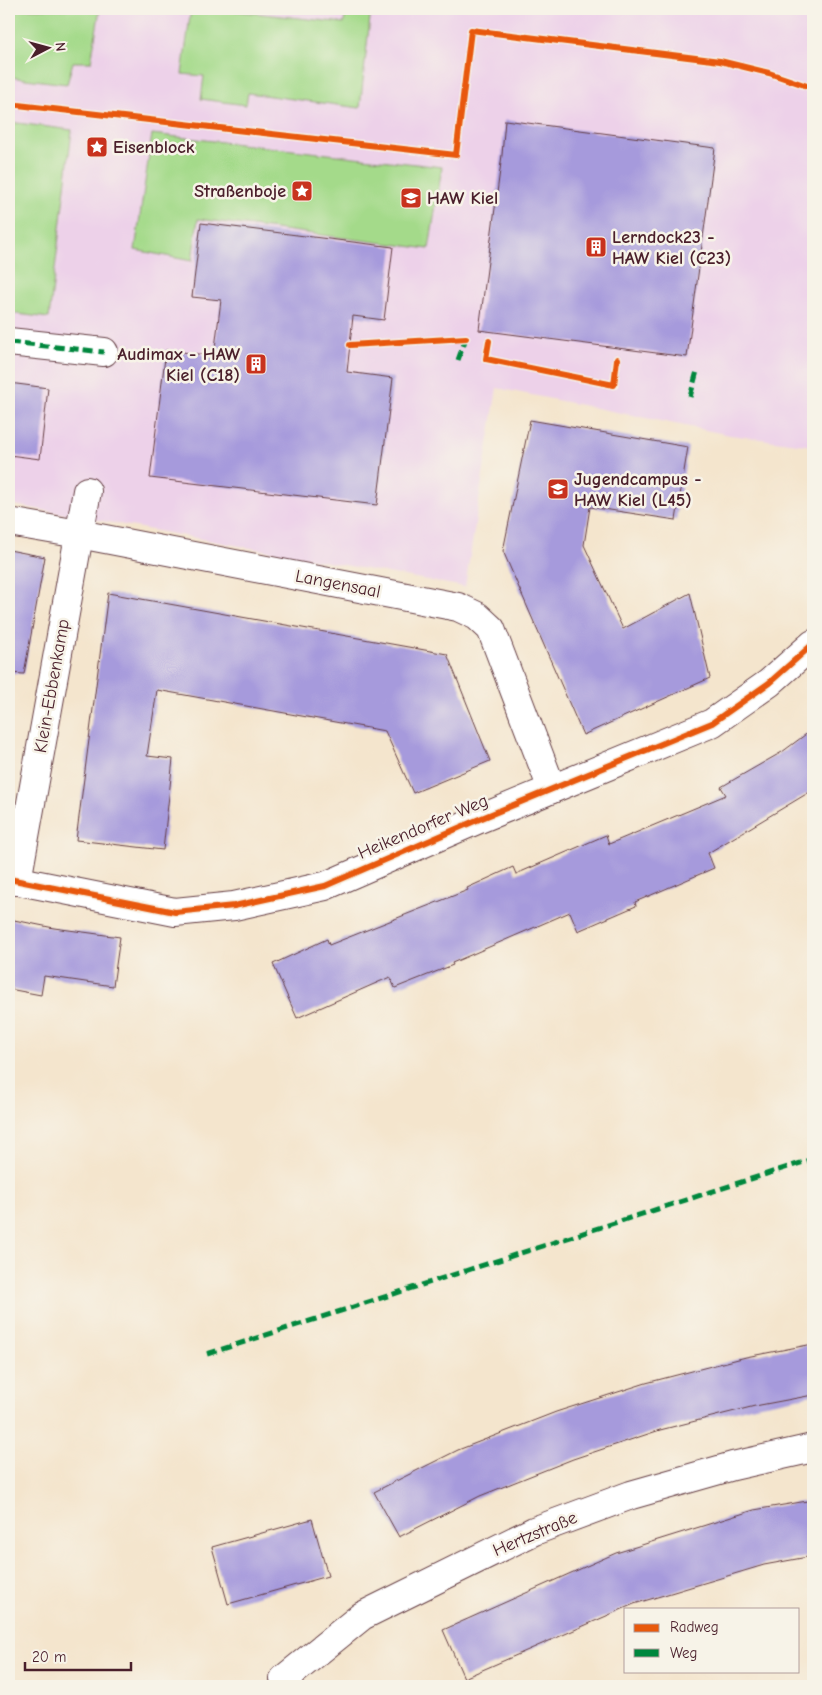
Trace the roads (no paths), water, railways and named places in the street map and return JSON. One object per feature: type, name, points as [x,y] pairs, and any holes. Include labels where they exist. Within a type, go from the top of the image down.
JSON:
[{"type":"street","points":[[9,342],[104,352]]},
{"type":"street","name":"Klein-Ebbenkamp","points":[[13,880],[87,491]]},
{"type":"street","name":"Langensaal","points":[[9,522],[458,607],[477,616],[491,629],[552,789]]},
{"type":"street","name":"Heikendorfer Weg","points":[[13,880],[175,912],[234,906],[325,886],[712,723],[769,683],[813,644]]},
{"type":"street","name":"Hertzstraße","points":[[284,1679],[362,1616],[534,1531],[631,1495],[733,1466],[813,1448]]},
{"type":"place","name":"Eisenblock","points":[[97,147]]},
{"type":"place","name":"Straßenboje","points":[[302,191]]},
{"type":"place","name":"HAW Kiel","points":[[411,198]]},
{"type":"place","name":"Lerndock23 - HAW Kiel (C23)","points":[[596,247]]},
{"type":"place","name":"Audimax - HAW Kiel (C18)","points":[[256,364]]},
{"type":"place","name":"Jugendcampus - HAW Kiel (L45)","points":[[558,489]]}]
